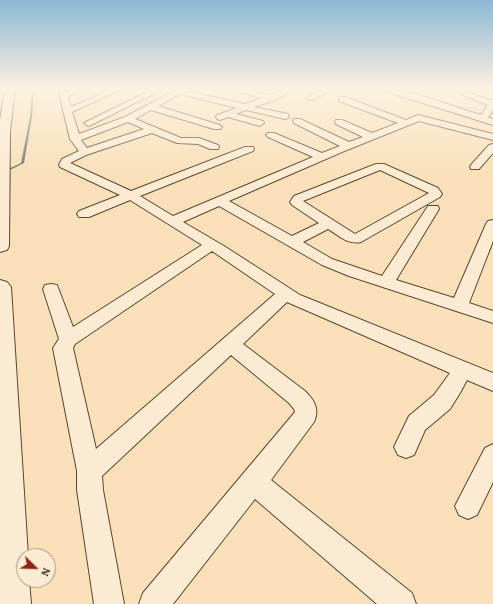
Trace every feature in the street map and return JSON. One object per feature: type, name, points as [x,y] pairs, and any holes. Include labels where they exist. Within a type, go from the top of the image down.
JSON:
[{"type":"street","points":[[0,246],[3,173],[2,148],[6,117]]},
{"type":"street","points":[[70,117],[74,135],[84,151],[83,153]]},
{"type":"street","points":[[74,135],[107,117]]},
{"type":"street","points":[[74,135],[131,117]]},
{"type":"street","points":[[185,117],[218,127]]},
{"type":"street","points":[[233,117],[260,124]]},
{"type":"street","points":[[393,117],[406,122]]},
{"type":"street","points":[[478,117],[493,122]]},
{"type":"street","points":[[173,221],[372,136],[418,118],[493,137]]},
{"type":"street","points":[[128,119],[180,142],[199,141],[214,147]]},
{"type":"street","points":[[297,121],[349,146]]},
{"type":"street","points":[[340,122],[372,136]]},
{"type":"street","points":[[151,130],[83,153],[66,161],[64,165],[131,196],[212,245],[294,299],[493,382]]},
{"type":"street","points":[[272,135],[323,157]]},
{"type":"street","points":[[475,167],[493,147]]},
{"type":"street","points":[[84,214],[249,149]]},
{"type":"street","points":[[379,166],[434,191],[436,194],[356,239],[350,237],[328,223],[296,202],[297,200],[379,166]]},
{"type":"street","points":[[220,201],[327,262],[355,273],[493,317]]},
{"type":"street","points":[[386,282],[433,209]]},
{"type":"street","points":[[292,242],[328,223]]},
{"type":"street","points":[[459,306],[493,224]]},
{"type":"street","points":[[109,604],[90,490],[89,471],[63,348],[68,340],[212,245]]},
{"type":"street","points":[[0,287],[3,435],[11,604]]},
{"type":"street","points":[[51,288],[68,340]]},
{"type":"street","points":[[89,471],[286,294]]},
{"type":"street","points":[[154,604],[306,415],[305,406],[297,397],[230,344]]},
{"type":"street","points":[[406,447],[417,423],[442,402],[453,387],[462,369]]},
{"type":"street","points":[[468,506],[493,456]]},
{"type":"street","points":[[259,474],[258,481],[262,489],[401,604]]},
{"type":"waterway","points":[[0,174],[22,163],[31,117]]}]
